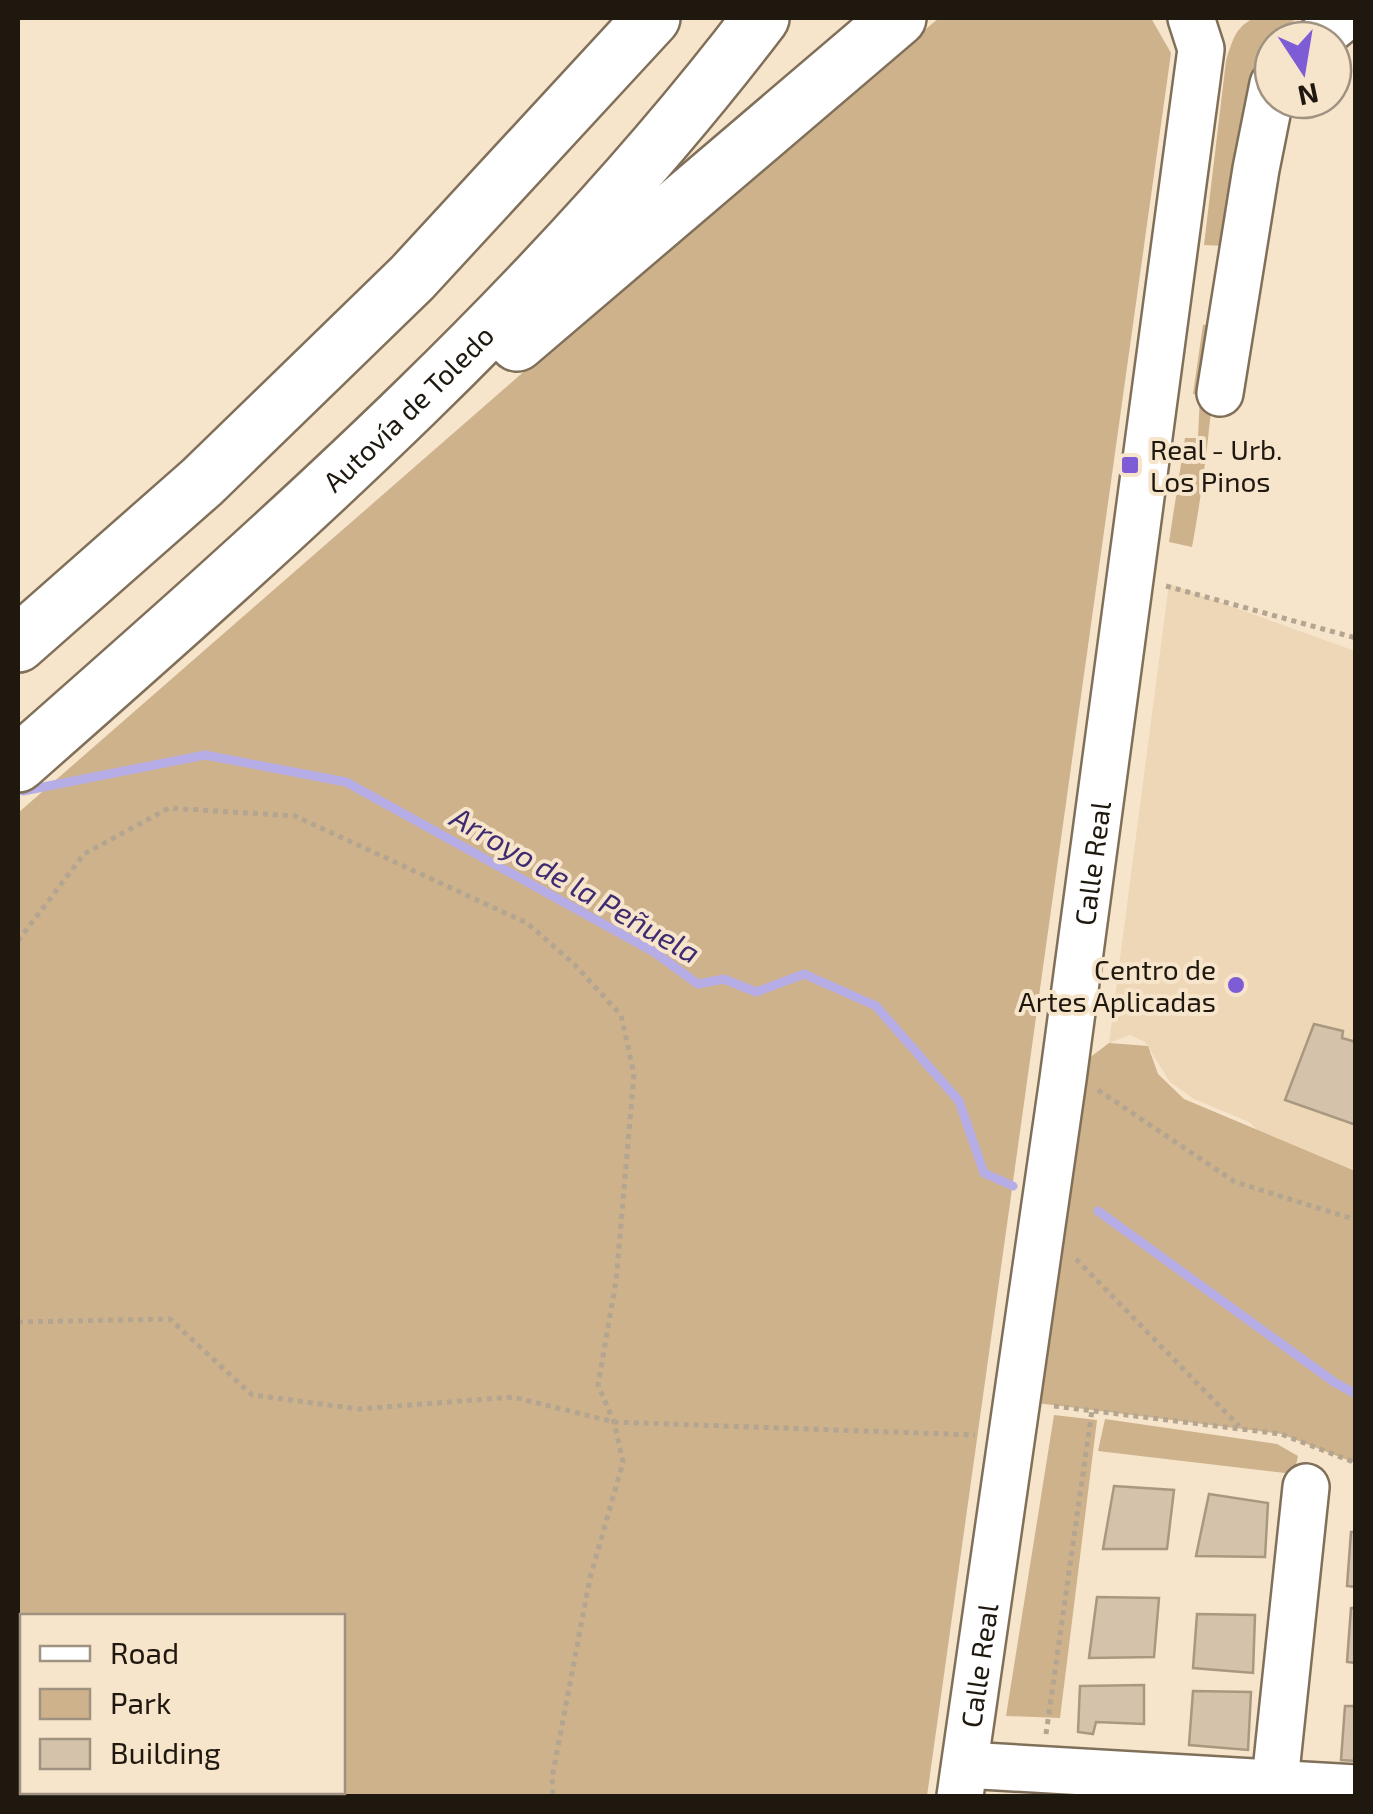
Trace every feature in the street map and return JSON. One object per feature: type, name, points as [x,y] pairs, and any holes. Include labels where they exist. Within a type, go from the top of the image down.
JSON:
[{"type":"highway","points":[[18,644],[202,482],[412,278],[652,18]]},
{"type":"highway","name":"Autovía de Toledo","points":[[18,764],[318,496],[451,368],[638,168],[761,18]]},
{"type":"highway","points":[[318,496],[363,476],[898,18]]},
{"type":"street","name":"Calle Real","points":[[962,1780],[1206,28]]},
{"type":"street","points":[[1220,393],[1266,120]]},
{"type":"street","points":[[1250,1785],[1306,1487]]},
{"type":"street","points":[[962,1780],[1042,1769],[1250,1785],[1356,1788]]},
{"type":"path","points":[[1130,576],[1356,638]]},
{"type":"path","points":[[18,941],[84,854],[169,808],[295,816],[527,923],[573,963],[621,1015],[634,1074],[616,1281],[598,1384],[614,1422],[622,1462],[590,1578],[552,1778],[553,1796]]},
{"type":"path","points":[[1062,1078],[1094,1088],[1235,1182],[1356,1220]]},
{"type":"path","points":[[1042,1224],[1241,1429]]},
{"type":"path","points":[[18,1322],[170,1320],[252,1396],[359,1409],[512,1397],[614,1422],[1014,1419],[1092,1410],[1282,1434],[1356,1463]]},
{"type":"path","points":[[1042,1769],[1092,1410]]},
{"type":"shaded area","points":[[1169,584],[1355,651],[1355,1176],[1272,1144],[1249,1122],[1194,1099],[1170,1082],[1145,1042],[1130,1035],[1109,1043]]},
{"type":"green space","points":[[939,18],[1151,18],[1171,53],[927,1796],[18,1796],[18,813],[700,218]]},
{"type":"green space","points":[[1254,18],[1297,18],[1253,20],[1253,74],[1226,246],[1204,245],[1226,61],[1232,41]]},
{"type":"green space","points":[[1218,323],[1192,547],[1169,542],[1185,438],[1198,438],[1200,395],[1193,394],[1203,325]]},
{"type":"green space","points":[[1109,1043],[1148,1046],[1158,1074],[1184,1099],[1355,1171],[1355,1463],[1281,1434],[1029,1402],[1084,1062]]},
{"type":"green space","points":[[1054,1415],[1097,1420],[1060,1718],[1006,1716]]},
{"type":"green space","points":[[1105,1419],[1277,1444],[1298,1456],[1294,1474],[1098,1451]]},
{"type":"building","points":[[1314,1024],[1343,1031],[1342,1038],[1356,1042],[1356,1125],[1285,1100]]},
{"type":"building","points":[[1114,1486],[1174,1490],[1167,1549],[1103,1549]]},
{"type":"building","points":[[1209,1494],[1268,1503],[1265,1557],[1196,1556]]},
{"type":"building","points":[[1351,1532],[1356,1532],[1356,1587],[1347,1586]]},
{"type":"building","points":[[1097,1597],[1159,1598],[1154,1657],[1089,1658]]},
{"type":"building","points":[[1351,1608],[1356,1608],[1356,1663],[1347,1662]]},
{"type":"building","points":[[1197,1614],[1255,1615],[1253,1673],[1193,1668]]},
{"type":"building","points":[[1144,1685],[1144,1724],[1096,1722],[1093,1734],[1078,1732],[1080,1686]]},
{"type":"building","points":[[1193,1691],[1251,1692],[1248,1750],[1189,1745]]},
{"type":"building","points":[[1345,1706],[1356,1706],[1356,1761],[1341,1760]]},
{"type":"waterway","name":"Arroyo de la Peñuela","points":[[23,791],[205,755],[346,782],[654,952],[698,984],[724,979],[756,992],[804,974],[876,1006],[959,1101],[984,1173],[1013,1186]]},
{"type":"waterway","name":"Arroyo de la Peñuela","points":[[1098,1211],[1356,1394]]},
{"type":"place","name":"Real - Urb. Los Pinos","points":[[1130,465]]},
{"type":"place","name":"Centro de Artes Aplicadas","points":[[1236,985]]}]
